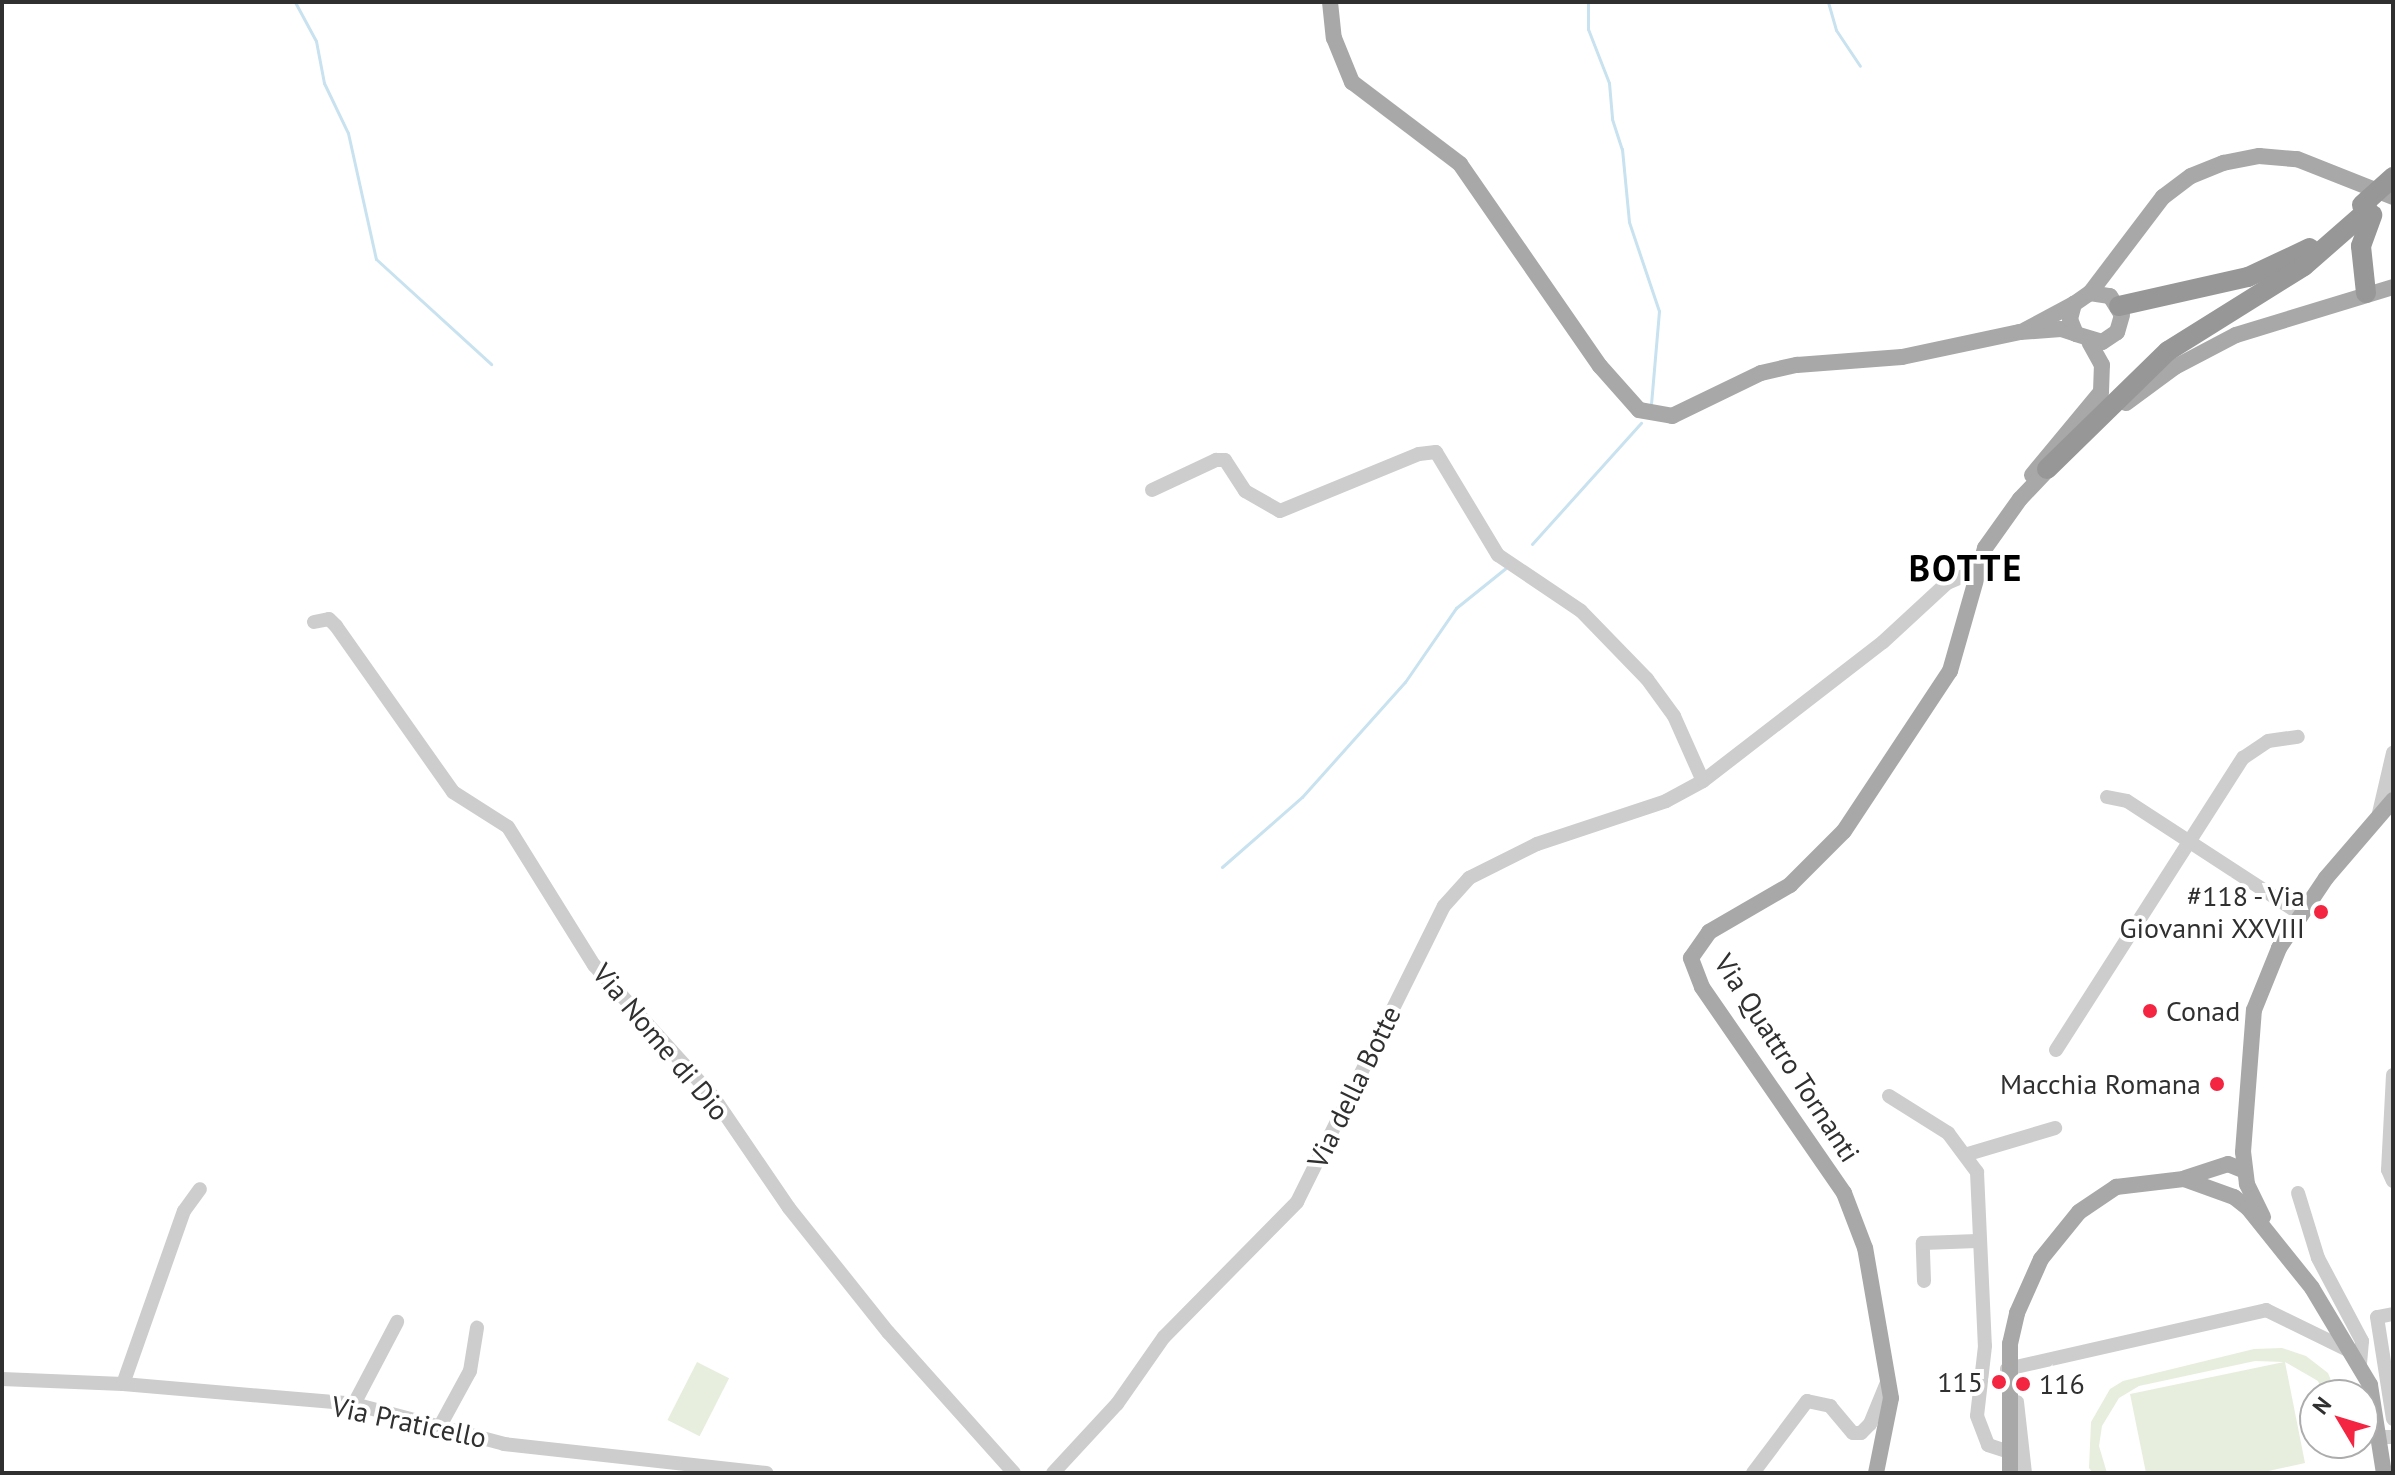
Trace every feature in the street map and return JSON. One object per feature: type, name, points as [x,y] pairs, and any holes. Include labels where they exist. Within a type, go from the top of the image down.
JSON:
[{"type":"highway","points":[[2047,469],[2168,351],[2304,266],[2368,210],[2393,179]]},
{"type":"highway","points":[[2366,293],[2361,246],[2368,210]]},
{"type":"highway","points":[[2115,301],[2150,303],[2263,272],[2308,249],[2368,210]]},
{"type":"main road","points":[[1330,2],[1334,38],[1352,82],[1460,164],[1600,366],[1639,410],[1672,416],[1761,373],[1902,357],[2020,332],[2061,329],[2102,342],[2117,332],[2114,262]]},
{"type":"main road","points":[[2020,332],[2090,293],[2163,197],[2198,172],[2231,160],[2297,159],[2393,197]]},
{"type":"main road","points":[[2020,499],[2047,469],[2143,390],[2199,353],[2236,335],[2393,287]]},
{"type":"main road","points":[[2090,293],[2115,301]]},
{"type":"main road","points":[[2020,499],[2044,456],[2101,392],[2102,365],[2070,319],[2074,304]]},
{"type":"main road","name":"Via Quattro Tornanti","points":[[1876,1473],[1891,1398],[1865,1248],[1844,1193],[1702,987],[1691,958],[1709,932],[1790,885],[1844,831],[1950,671],[1963,639],[1975,571],[2020,499]]},
{"type":"main road","points":[[2381,1470],[2386,1437],[2370,1385],[2267,1226],[2246,1178],[2243,1134],[2254,1010],[2279,948],[2379,813],[2393,800]]},
{"type":"main road","points":[[2217,1190],[2223,1167],[2243,1134]]},
{"type":"main road","points":[[2010,1473],[2011,1368],[2027,1286],[2056,1237],[2079,1212],[2130,1182],[2184,1179],[2223,1167],[2246,1178]]},
{"type":"main road","points":[[2234,1197],[2246,1178]]},
{"type":"main road","points":[[2184,1179],[2234,1197],[2267,1226]]},
{"type":"street","points":[[1152,490],[1216,460],[1225,460],[1245,491],[1280,511],[1419,454],[1436,452],[1498,555],[1581,611],[1647,679],[1674,716],[1703,781]]},
{"type":"street","name":"Via della Botte","points":[[1053,1473],[1117,1404],[1164,1337],[1297,1202],[1444,906],[1469,878],[1537,844],[1666,801],[1703,781],[1883,642],[1947,583],[1975,571]]},
{"type":"street","name":"Via Nome di Dio","points":[[314,622],[329,619],[336,626],[453,792],[508,827],[594,965],[714,1098],[803,1226],[888,1332],[1014,1473]]},
{"type":"street","points":[[2056,1050],[2187,839],[2243,758],[2268,741],[2298,737]]},
{"type":"street","points":[[2379,813],[2393,753]]},
{"type":"street","points":[[2107,797],[2127,801],[2302,915]]},
{"type":"street","points":[[2392,1180],[2393,1075]]},
{"type":"street","points":[[1889,1096],[1948,1133],[1968,1154],[1983,1204],[1977,1241],[1985,1346],[1977,1416],[1981,1437],[1988,1445],[2009,1452]]},
{"type":"street","points":[[1968,1154],[2055,1128]]},
{"type":"street","points":[[123,1384],[184,1211],[200,1189]]},
{"type":"street","points":[[2025,1473],[2011,1368],[2266,1310],[2356,1359],[2362,1341],[2318,1258],[2298,1193]]},
{"type":"street","points":[[1924,1281],[1923,1243],[1977,1241]]},
{"type":"street","points":[[2393,1314],[2377,1317],[2393,1419]]},
{"type":"street","points":[[354,1404],[397,1322]]},
{"type":"street","points":[[440,1426],[470,1371],[477,1328]]},
{"type":"street","name":"Via Praticello","points":[[2,1379],[123,1384],[354,1404],[504,1444],[766,1473]]},
{"type":"street","points":[[1753,1473],[1807,1401],[1830,1406],[1853,1433],[1861,1433],[1888,1380]]},
{"type":"green space","points":[[2282,1348],[2306,1356],[2328,1373],[2330,1379],[2315,1379],[2285,1362],[2299,1433],[2299,1459],[2304,1459],[2305,1463],[2259,1473],[2146,1473],[2130,1394],[2284,1362],[2255,1361],[2139,1386],[2119,1398],[2102,1426],[2099,1446],[2107,1473],[2093,1473],[2089,1468],[2091,1422],[2110,1389],[2123,1381],[2254,1349]]},
{"type":"green space","points":[[697,1362],[729,1378],[700,1436],[667,1420]]},
{"type":"waterway","points":[[295,2],[316,41],[324,83],[348,133],[376,259],[491,364]]},
{"type":"waterway","points":[[1588,2],[1588,29],[1609,83],[1612,119],[1622,149],[1629,222],[1659,311],[1651,404]]},
{"type":"waterway","points":[[1828,2],[1836,30],[1860,66]]},
{"type":"waterway","points":[[1532,544],[1641,423]]},
{"type":"waterway","points":[[1222,867],[1302,797],[1405,682],[1456,608],[1507,567]]},
{"type":"place","name":"#118 - Via Giovanni XXVIII","points":[[2321,912]]},
{"type":"place","name":"Conad","points":[[2150,1011]]},
{"type":"place","name":"Macchia Romana","points":[[2217,1084]]},
{"type":"place","name":"115","points":[[1999,1382]]},
{"type":"place","name":"116","points":[[2023,1384]]},
{"type":"district","name":"BOTTE","points":[[1966,568]]}]
